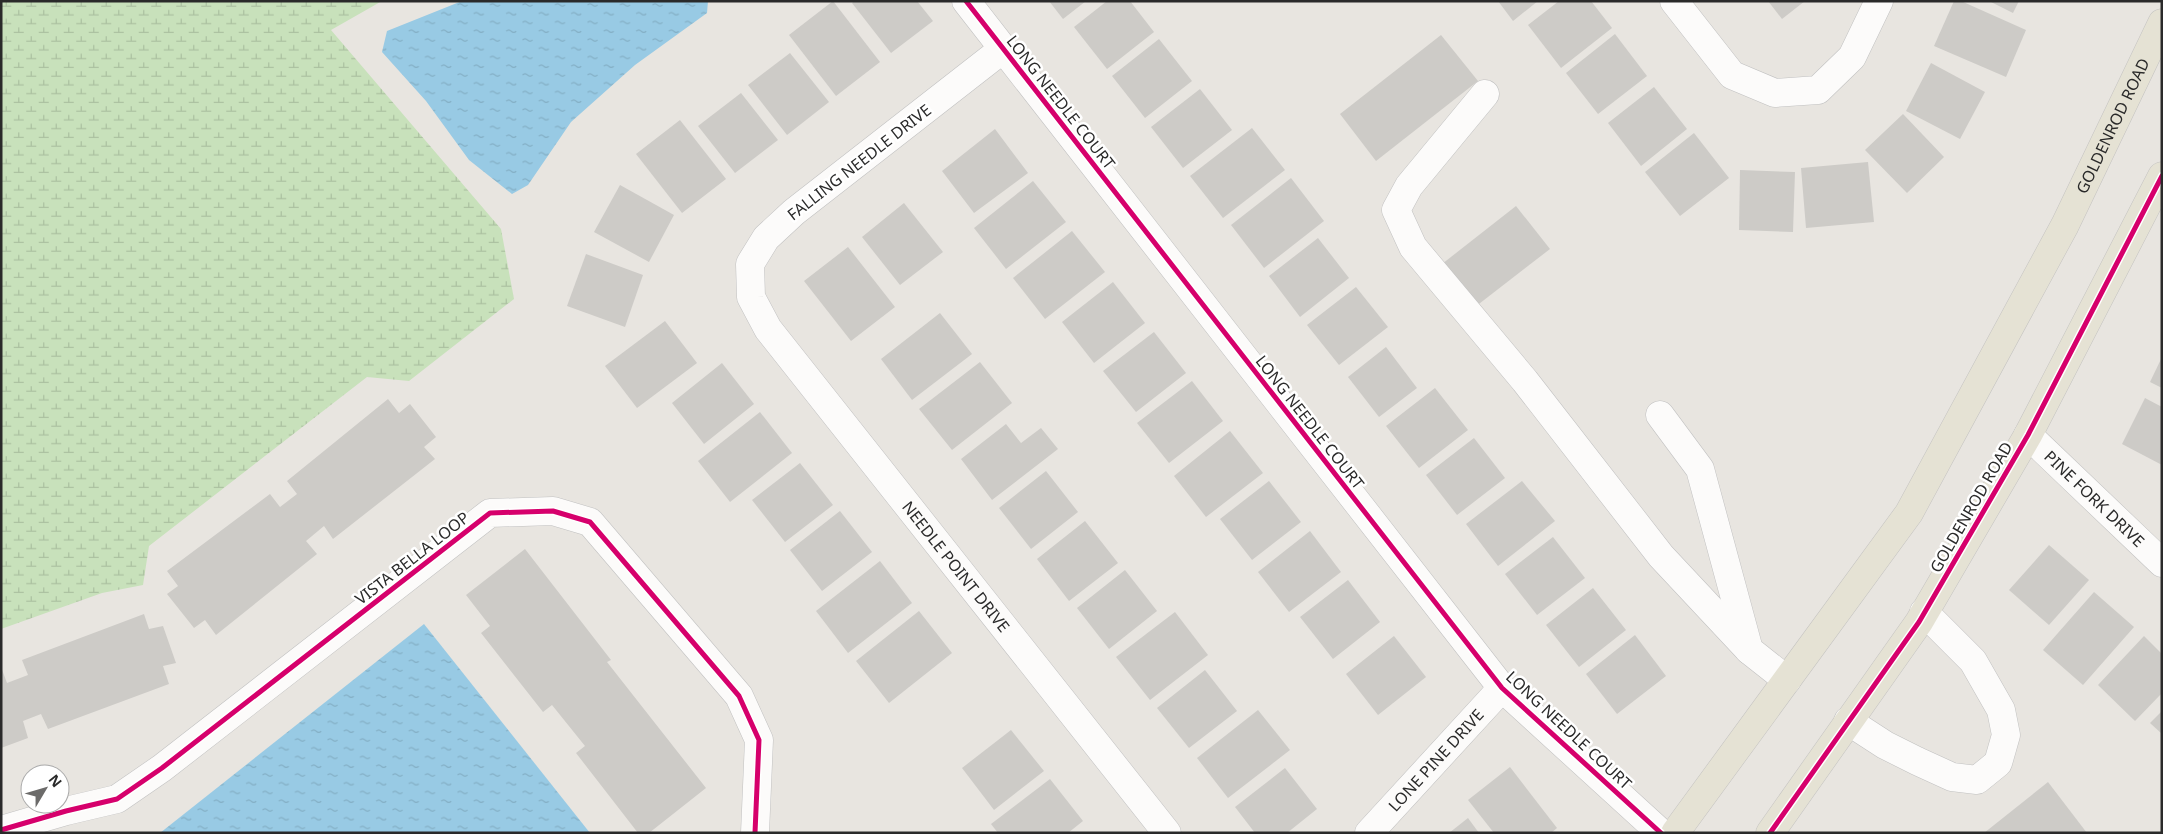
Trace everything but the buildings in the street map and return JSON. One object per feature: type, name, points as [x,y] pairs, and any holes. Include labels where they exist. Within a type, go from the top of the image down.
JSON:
[{"type":"main road","name":"GOLDENROD ROAD","points":[[1675,833],[1909,513],[2065,225],[2162,23]]},
{"type":"main road","name":"GOLDENROD ROAD","points":[[1770,833],[1924,612],[2028,435],[2162,176]]},
{"type":"street","name":"LONG NEEDLE COURT","points":[[966,1],[1502,688],[1661,833]]},
{"type":"street","points":[[1674,1],[1732,75],[1775,93],[1818,90],[1852,58],[1879,1]]},
{"type":"street","name":"FALLING NEEDLE DRIVE","points":[[751,297],[750,264],[766,238],[794,212],[1003,49]]},
{"type":"street","points":[[1485,94],[1408,186],[1396,210],[1414,247],[1525,381],[1661,556],[1749,650],[1786,680]]},
{"type":"street","name":"NEEDLE POINT DRIVE","points":[[751,297],[774,337],[1167,833]]},
{"type":"street","points":[[1660,415],[1700,469],[1749,650]]},
{"type":"street","name":"PINE FORK DRIVE","points":[[2028,435],[2162,563]]},
{"type":"street","name":"VISTA BELLA LOOP","points":[[1,830],[66,811],[117,799],[170,762],[490,512],[553,511],[590,522],[739,696],[759,740],[755,833]]},
{"type":"street","points":[[1848,721],[1885,745],[1952,777],[1977,780],[1998,763],[2006,735],[2001,710],[1973,661],[1924,612]]},
{"type":"street","name":"LONE PINE DRIVE","points":[[1370,833],[1502,688]]},
{"type":"green space","points":[[1,1],[382,1],[331,30],[501,229],[514,299],[409,381],[367,377],[149,546],[143,585],[102,593],[1,629]]},
{"type":"water","points":[[462,1],[708,1],[707,13],[635,65],[571,122],[528,185],[512,194],[469,160],[426,101],[382,52],[387,31]]},
{"type":"water","points":[[424,624],[590,833],[160,833]]},
{"type":"cycle path","points":[[966,1],[1502,688],[1661,833]]},
{"type":"cycle path","points":[[1770,833],[1919,622],[2028,435],[2162,176]]},
{"type":"cycle path","points":[[1,830],[66,811],[117,799],[162,768],[490,513],[553,511],[590,522],[739,696],[759,740],[755,833]]}]
